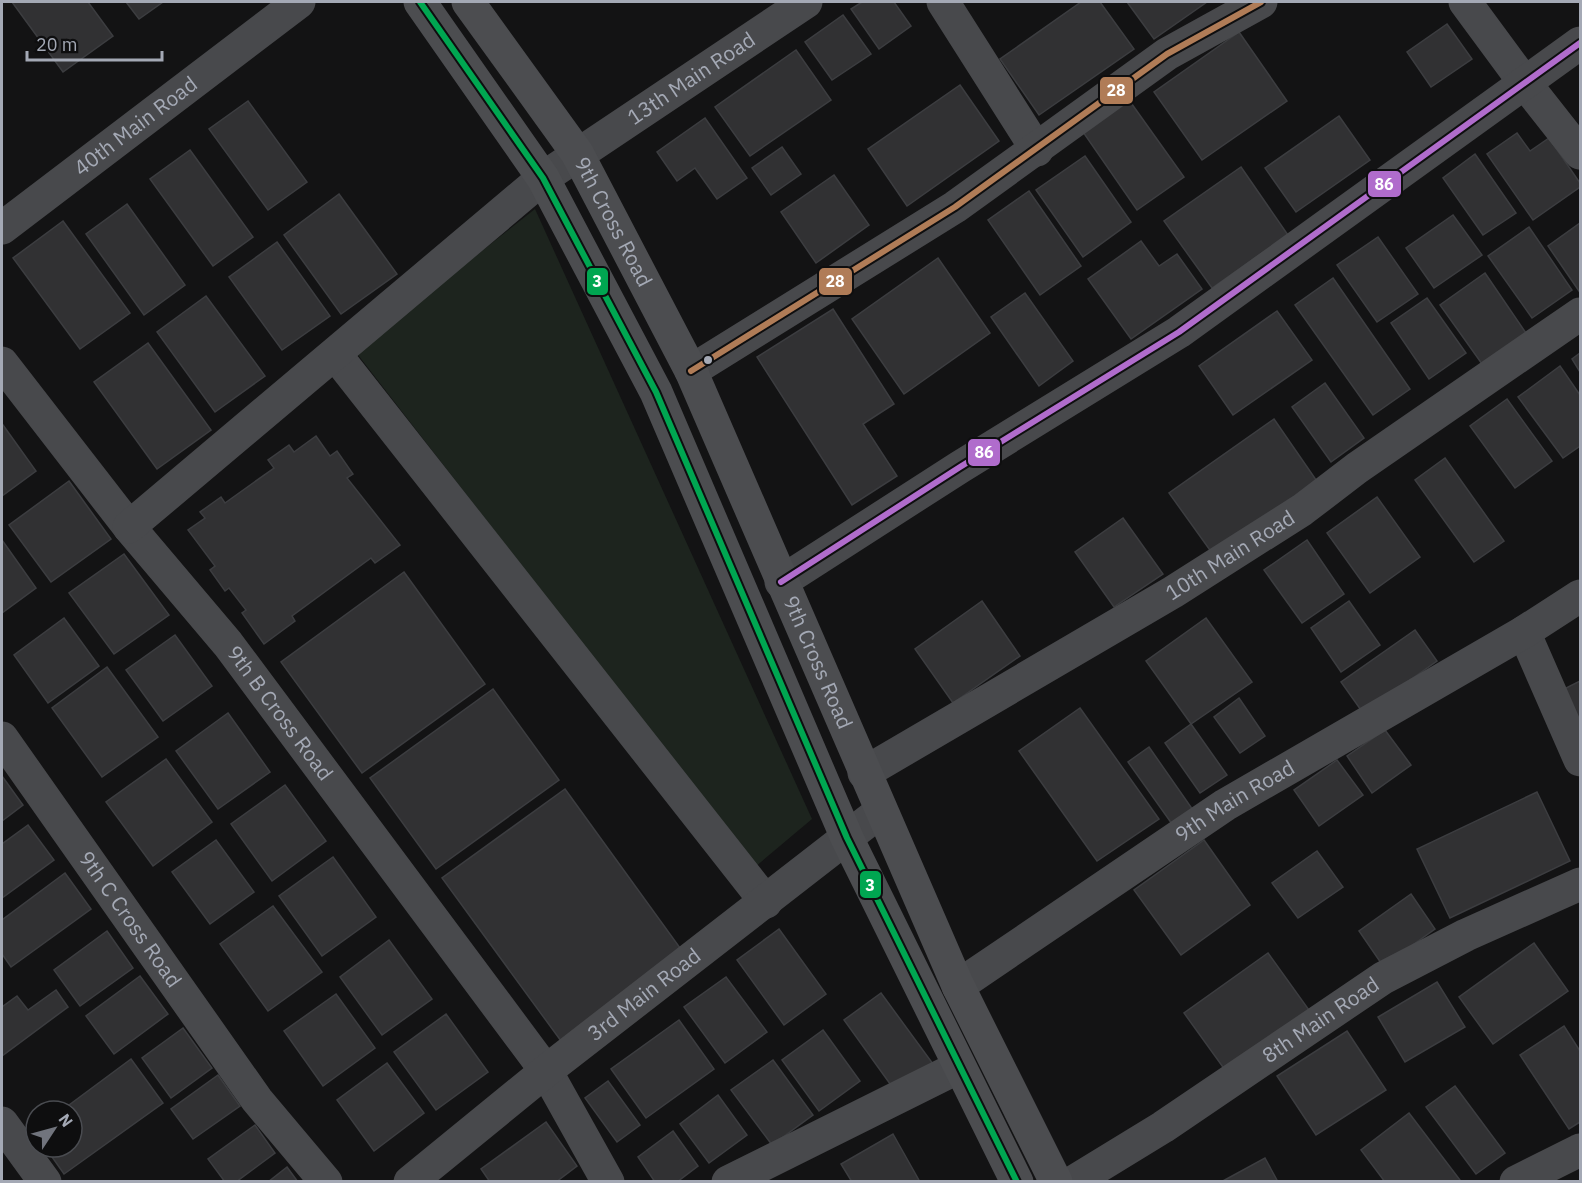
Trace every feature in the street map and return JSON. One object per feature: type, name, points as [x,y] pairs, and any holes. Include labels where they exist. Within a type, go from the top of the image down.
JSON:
[{"type":"main road","name":"9th Cross Road","points":[[420,2],[543,178],[656,392],[847,838],[1017,1181]]},
{"type":"main road","name":"9th Cross Road","points":[[468,2],[577,153],[691,371],[958,986],[1056,1182]]},
{"type":"street","name":"40th Main Road","points":[[2,228],[299,2]]},
{"type":"street","name":"13th Main Road","points":[[129,527],[543,178],[577,153],[806,2]]},
{"type":"street","points":[[943,2],[1037,150]]},
{"type":"street","points":[[691,371],[916,232],[1037,150],[1167,54],[1261,2]]},
{"type":"street","points":[[1465,2],[1524,82],[1581,153]]},
{"type":"street","points":[[781,582],[960,466],[1179,332],[1581,43]]},
{"type":"street","name":"10th Main Road","points":[[864,773],[1173,592],[1292,516],[1357,468],[1581,314]]},
{"type":"street","points":[[335,354],[766,902]]},
{"type":"street","name":"9th B Cross Road","points":[[2,363],[129,527],[228,644],[546,1071],[608,1182]]},
{"type":"street","name":"9th Main Road","points":[[958,986],[1225,805],[1524,633],[1581,596]]},
{"type":"street","points":[[1524,633],[1581,760]]},
{"type":"street","name":"9th C Cross Road","points":[[2,738],[257,1100],[326,1182]]},
{"type":"street","name":"3rd Main Road","points":[[410,1182],[546,1071],[881,811]]},
{"type":"street","name":"8th Main Road","points":[[1073,1182],[1163,1127],[1383,978],[1466,935],[1581,884]]},
{"type":"street","points":[[728,1182],[959,1067]]},
{"type":"street","points":[[2,1123],[45,1182]]},
{"type":"street","points":[[1516,1182],[1581,1150]]},
{"type":"shaded area","points":[[535,209],[812,819],[755,867],[355,351]]},
{"type":"building","points":[[12,2],[88,2],[113,36],[63,72]]},
{"type":"building","points":[[126,2],[163,2],[139,19]]},
{"type":"building","points":[[862,2],[894,2],[911,26],[879,49],[851,9]]},
{"type":"building","points":[[1081,2],[1100,2],[1134,49],[1039,115],[1000,59]]},
{"type":"building","points":[[1127,2],[1207,2],[1154,39]]},
{"type":"building","points":[[843,15],[871,54],[832,80],[805,42]]},
{"type":"building","points":[[1447,24],[1472,59],[1431,87],[1407,52]]},
{"type":"building","points":[[1239,32],[1287,101],[1202,160],[1154,92]]},
{"type":"building","points":[[796,50],[831,100],[750,156],[715,107]]},
{"type":"building","points":[[960,85],[999,141],[907,206],[868,149]]},
{"type":"building","points":[[1129,100],[1184,177],[1137,210],[1083,132]]},
{"type":"building","points":[[248,101],[307,182],[268,210],[209,129]]},
{"type":"building","points":[[1339,116],[1370,160],[1296,212],[1265,168]]},
{"type":"building","points":[[705,118],[747,178],[717,199],[695,168],[677,181],[657,152]]},
{"type":"building","points":[[1517,133],[1530,151],[1549,138],[1580,183],[1580,187],[1533,220],[1487,154]]},
{"type":"building","points":[[782,147],[801,174],[771,195],[752,168]]},
{"type":"building","points":[[190,150],[253,237],[213,266],[150,179]]},
{"type":"building","points":[[1475,154],[1516,213],[1483,235],[1443,178]]},
{"type":"building","points":[[1085,156],[1131,222],[1083,257],[1036,190]]},
{"type":"building","points":[[1241,167],[1288,235],[1212,288],[1164,221]]},
{"type":"building","points":[[834,175],[869,225],[816,263],[781,212]]},
{"type":"building","points":[[1029,191],[1081,266],[1040,295],[988,220]]},
{"type":"building","points":[[339,194],[397,274],[341,314],[284,235]]},
{"type":"building","points":[[127,204],[185,285],[144,315],[86,234]]},
{"type":"building","points":[[1453,215],[1482,255],[1434,288],[1406,248]]},
{"type":"building","points":[[63,221],[130,313],[80,349],[13,258]]},
{"type":"building","points":[[1580,223],[1580,290],[1579,291],[1548,246]]},
{"type":"building","points":[[1529,227],[1572,290],[1532,318],[1488,256]]},
{"type":"building","points":[[1378,237],[1418,294],[1377,322],[1337,265]]},
{"type":"building","points":[[1141,241],[1159,266],[1177,254],[1202,289],[1131,339],[1088,279]]},
{"type":"building","points":[[277,242],[330,316],[282,350],[229,277]]},
{"type":"building","points":[[938,258],[990,333],[904,394],[852,319]]},
{"type":"building","points":[[1485,273],[1526,333],[1482,364],[1440,305]]},
{"type":"building","points":[[1333,278],[1410,389],[1373,415],[1295,305]]},
{"type":"building","points":[[1025,293],[1073,361],[1039,386],[991,317]]},
{"type":"building","points":[[206,296],[265,376],[215,412],[157,332]]},
{"type":"building","points":[[1427,298],[1466,353],[1429,379],[1391,323]]},
{"type":"building","points":[[833,309],[894,404],[863,424],[897,476],[852,505],[757,357]]},
{"type":"building","points":[[1277,311],[1312,360],[1233,415],[1199,366]]},
{"type":"building","points":[[148,343],[211,430],[157,469],[94,382]]},
{"type":"building","points":[[1580,353],[1580,372],[1572,359]]},
{"type":"building","points":[[1560,366],[1580,395],[1580,446],[1563,458],[1518,397]]},
{"type":"building","points":[[1325,383],[1364,438],[1331,462],[1292,407]]},
{"type":"building","points":[[1507,399],[1552,461],[1515,488],[1470,426]]},
{"type":"building","points":[[1274,419],[1321,487],[1217,560],[1169,493]]},
{"type":"building","points":[[2,426],[36,471],[2,496]]},
{"type":"building","points":[[316,436],[330,456],[337,451],[353,474],[347,478],[400,545],[375,563],[371,558],[292,616],[295,621],[264,644],[242,613],[246,610],[229,588],[225,591],[210,570],[215,566],[188,530],[205,518],[200,512],[221,497],[225,503],[274,468],[268,460],[289,445],[294,452]]},
{"type":"building","points":[[1445,458],[1504,541],[1474,562],[1415,480]]},
{"type":"building","points":[[69,481],[111,539],[51,582],[9,525]]},
{"type":"building","points":[[1377,497],[1420,557],[1370,593],[1327,533]]},
{"type":"building","points":[[1123,518],[1163,574],[1114,607],[1075,552]]},
{"type":"building","points":[[2,540],[36,588],[2,613]]},
{"type":"building","points":[[1307,540],[1344,594],[1302,623],[1264,570]]},
{"type":"building","points":[[124,554],[169,615],[114,654],[69,593]]},
{"type":"building","points":[[404,572],[485,684],[362,773],[281,662]]},
{"type":"building","points":[[982,601],[1020,656],[953,703],[915,649]]},
{"type":"building","points":[[1349,601],[1380,645],[1341,672],[1311,628]]},
{"type":"building","points":[[64,618],[99,666],[48,703],[14,655]]},
{"type":"building","points":[[1206,618],[1252,682],[1191,724],[1146,661]]},
{"type":"building","points":[[1415,630],[1437,661],[1363,713],[1341,682]]},
{"type":"building","points":[[175,635],[212,686],[163,721],[126,670]]},
{"type":"building","points":[[107,667],[158,737],[102,777],[52,708]]},
{"type":"building","points":[[1580,681],[1580,740],[1558,692]]},
{"type":"building","points":[[493,689],[559,780],[436,869],[370,778]]},
{"type":"building","points":[[1239,698],[1265,736],[1240,753],[1214,717]]},
{"type":"building","points":[[1080,708],[1159,819],[1097,861],[1019,751]]},
{"type":"building","points":[[228,713],[270,772],[218,809],[176,751]]},
{"type":"building","points":[[1191,724],[1227,775],[1200,793],[1165,743]]},
{"type":"building","points":[[1385,730],[1411,765],[1372,793],[1347,756]]},
{"type":"building","points":[[1149,747],[1193,810],[1172,824],[1128,762]]},
{"type":"building","points":[[166,759],[212,822],[153,866],[106,802]]},
{"type":"building","points":[[1337,760],[1363,795],[1319,826],[1294,790]]},
{"type":"building","points":[[2,776],[23,805],[2,821]]},
{"type":"building","points":[[285,785],[326,841],[272,881],[231,824]]},
{"type":"building","points":[[565,789],[683,952],[561,1041],[442,878]]},
{"type":"building","points":[[1537,792],[1570,861],[1450,918],[1417,849]]},
{"type":"building","points":[[28,825],[54,860],[2,898],[2,844]]},
{"type":"building","points":[[216,840],[254,892],[210,924],[172,872]]},
{"type":"building","points":[[1204,840],[1250,905],[1181,955],[1134,890]]},
{"type":"building","points":[[1317,851],[1343,887],[1298,918],[1272,883]]},
{"type":"building","points":[[333,857],[376,917],[322,956],[279,896]]},
{"type":"building","points":[[65,873],[91,909],[11,967],[2,954],[2,920]]},
{"type":"building","points":[[1411,894],[1435,929],[1383,966],[1359,931]]},
{"type":"building","points":[[273,906],[322,972],[268,1011],[220,944]]},
{"type":"building","points":[[779,929],[826,994],[784,1025],[737,960]]},
{"type":"building","points":[[107,931],[133,968],[80,1006],[54,970]]},
{"type":"building","points":[[389,940],[432,999],[382,1035],[340,977]]},
{"type":"building","points":[[1534,943],[1568,991],[1493,1044],[1459,997]]},
{"type":"building","points":[[1268,953],[1309,1010],[1225,1070],[1184,1013]]},
{"type":"building","points":[[140,976],[168,1014],[114,1054],[86,1016]]},
{"type":"building","points":[[726,977],[767,1032],[725,1063],[684,1007]]},
{"type":"building","points":[[1437,982],[1465,1027],[1405,1062],[1378,1017]]},
{"type":"building","points":[[56,990],[68,1007],[2,1056],[2,1007],[17,996],[28,1010]]},
{"type":"building","points":[[881,993],[936,1068],[898,1095],[844,1020]]},
{"type":"building","points":[[336,994],[375,1048],[323,1086],[284,1031]]},
{"type":"building","points":[[446,1014],[488,1072],[436,1110],[394,1052]]},
{"type":"building","points":[[679,1020],[714,1069],[646,1118],[611,1069]]},
{"type":"building","points":[[1564,1026],[1580,1051],[1580,1122],[1569,1129],[1520,1055]]},
{"type":"building","points":[[183,1028],[212,1068],[171,1098],[142,1058]]},
{"type":"building","points":[[823,1030],[860,1081],[819,1111],[782,1060]]},
{"type":"building","points":[[1347,1031],[1386,1090],[1316,1135],[1277,1076]]},
{"type":"building","points":[[131,1059],[163,1103],[64,1174],[53,1159],[84,1159],[84,1099],[77,1099]]},
{"type":"building","points":[[773,1060],[813,1115],[772,1145],[731,1090]]},
{"type":"building","points":[[387,1063],[424,1113],[374,1151],[337,1100]]},
{"type":"building","points":[[218,1075],[240,1106],[193,1139],[171,1109]]},
{"type":"building","points":[[608,1081],[640,1125],[617,1142],[585,1098]]},
{"type":"building","points":[[1455,1086],[1505,1153],[1476,1174],[1426,1107]]},
{"type":"building","points":[[718,1095],[747,1135],[709,1163],[680,1124]]},
{"type":"building","points":[[1409,1113],[1460,1180],[1457,1182],[1385,1182],[1361,1150]]},
{"type":"building","points":[[546,1122],[577,1166],[556,1182],[490,1182],[481,1169]]},
{"type":"building","points":[[255,1125],[275,1153],[236,1182],[225,1182],[208,1159]]},
{"type":"building","points":[[673,1131],[698,1166],[677,1182],[655,1182],[638,1157]]},
{"type":"building","points":[[893,1134],[920,1182],[852,1182],[841,1164]]},
{"type":"building","points":[[1265,1158],[1278,1182],[1221,1182]]},
{"type":"building","points":[[287,1167],[298,1182],[268,1182]]},
{"type":"transit line","name":"3","points":[[420,2],[543,178],[656,392],[847,838],[1017,1182]]},
{"type":"transit line","name":"28","points":[[691,371],[955,207],[1167,54],[1261,2]]},
{"type":"transit line","name":"86","points":[[781,582],[960,467],[1179,332],[1580,43]]}]
